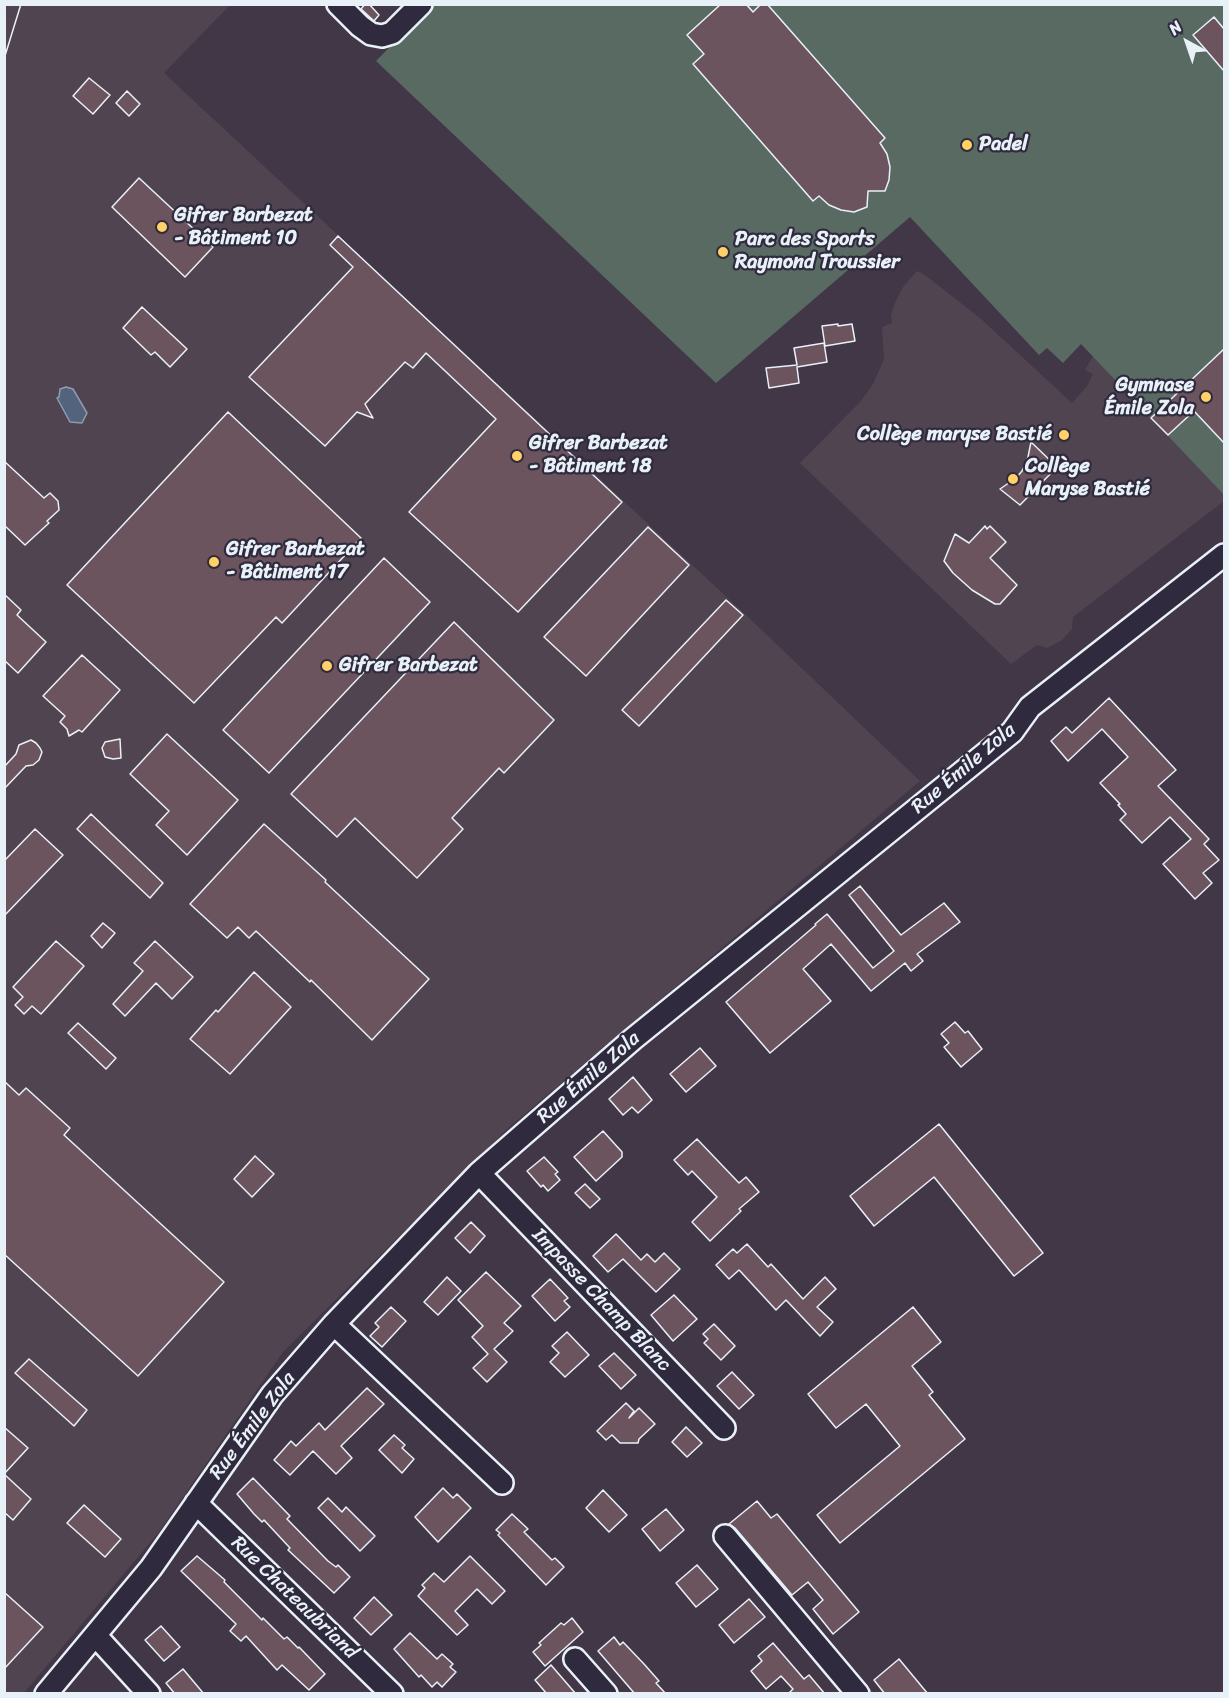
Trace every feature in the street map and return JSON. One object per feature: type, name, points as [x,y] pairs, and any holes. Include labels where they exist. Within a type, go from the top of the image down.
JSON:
[{"type":"street","points":[[338,4],[360,26],[371,34],[382,36],[393,33],[421,4]]},
{"type":"street","name":"Rue Émile Zola","points":[[46,1694],[151,1569],[272,1395],[334,1324],[479,1173],[633,1039],[1012,732],[1030,707],[1224,555]]},
{"type":"street","name":"Impasse Champ Blanc","points":[[479,1173],[724,1428]]},
{"type":"street","points":[[334,1324],[501,1484]]},
{"type":"street","name":"Rue Chateaubriand","points":[[196,1503],[392,1694]]},
{"type":"street","points":[[725,1536],[858,1694]]},
{"type":"street","points":[[96,1636],[149,1694]]},
{"type":"street","points":[[575,1659],[606,1694]]},
{"type":"shaded area","points":[[7,4],[230,5],[164,73],[747,616],[920,781],[507,1129],[283,1352],[159,1532],[24,1693],[5,1694],[5,13]]},
{"type":"shaded area","name":"Collège Maryse Bastié","points":[[917,271],[980,318],[1072,403],[1087,386],[1093,374],[1085,370],[1093,356],[1224,495],[1224,501],[1073,617],[1072,629],[1062,640],[1047,648],[1037,645],[1011,664],[800,463],[861,401],[873,384],[884,359],[882,327],[892,323],[891,315],[895,303],[903,287]]},
{"type":"green space","name":"Parc des Sports Raymond Troussier","points":[[431,5],[1224,5],[1224,495],[1081,344],[1063,363],[1047,348],[1039,355],[910,217],[716,383],[376,61]]},
{"type":"water","points":[[66,387],[73,389],[87,413],[82,423],[70,422],[57,398],[60,389]]},
{"type":"building","points":[[365,4],[369,4],[379,15],[374,21],[361,9]]},
{"type":"building","points":[[721,4],[746,4],[753,12],[761,4],[767,4],[885,138],[880,143],[887,154],[890,167],[889,180],[885,191],[868,191],[867,207],[854,212],[829,205],[819,196],[813,201],[693,64],[704,54],[687,35]]},
{"type":"building","points":[[1214,17],[1224,29],[1224,71],[1193,35]]},
{"type":"building","points":[[89,78],[110,95],[93,114],[73,96]]},
{"type":"building","points":[[127,91],[140,104],[129,116],[116,103]]},
{"type":"building","name":"Gifrer Barbezat - Bâtiment 10","points":[[139,178],[213,247],[185,277],[112,207]]},
{"type":"building","name":"Gifrer Barbezat - Bâtiment 18","points":[[338,236],[622,502],[518,612],[409,512],[496,419],[426,353],[413,368],[405,362],[365,404],[373,418],[357,412],[325,446],[249,377],[353,267],[330,245]]},
{"type":"building","points":[[142,307],[187,349],[170,367],[155,352],[151,355],[123,328]]},
{"type":"building","points":[[838,324],[838,326],[852,324],[855,341],[825,346],[822,326]]},
{"type":"building","points":[[824,343],[827,362],[797,367],[799,383],[769,388],[766,368],[797,365],[794,348]]},
{"type":"building","name":"Gymnase Émile Zola","points":[[1224,349],[1224,443],[1194,411],[1168,435],[1151,418]]},
{"type":"building","name":"Gifrer Barbezat - Bâtiment 17","points":[[228,412],[361,538],[282,623],[276,617],[194,703],[67,585]]},
{"type":"building","points":[[1031,442],[1057,467],[1020,505],[1000,489],[1022,471]]},
{"type":"building","points":[[4,461],[44,498],[50,493],[58,501],[59,510],[47,521],[49,523],[25,545],[4,525]]},
{"type":"building","points":[[985,526],[987,529],[990,526],[1006,542],[990,558],[1017,585],[1000,604],[995,604],[972,590],[953,573],[944,561],[955,534],[969,543]]},
{"type":"building","points":[[648,527],[689,565],[586,676],[544,637]]},
{"type":"building","name":"Gifrer Barbezat","points":[[384,558],[430,602],[269,773],[223,730]]},
{"type":"building","points":[[4,594],[21,610],[17,615],[46,642],[18,673],[4,660]]},
{"type":"building","points":[[726,600],[743,615],[639,726],[622,710]]},
{"type":"building","points":[[454,622],[554,720],[504,773],[499,768],[452,818],[463,829],[417,878],[355,818],[337,837],[291,794]]},
{"type":"building","points":[[82,655],[120,690],[82,732],[79,730],[69,736],[67,729],[60,722],[65,716],[43,696]]},
{"type":"building","points":[[1109,698],[1176,770],[1158,786],[1209,839],[1204,844],[1219,860],[1203,873],[1212,883],[1195,899],[1163,864],[1191,839],[1170,817],[1142,843],[1120,820],[1126,814],[1118,805],[1120,804],[1100,783],[1128,757],[1102,729],[1068,761],[1051,741],[1066,727],[1072,733]]},
{"type":"building","points":[[167,734],[238,800],[187,855],[156,825],[169,811],[130,774]]},
{"type":"building","points":[[120,739],[121,758],[105,757],[102,748],[105,742]]},
{"type":"building","points":[[31,740],[42,752],[39,760],[33,765],[26,766],[4,789],[4,767],[16,754],[19,745]]},
{"type":"building","points":[[91,814],[163,883],[150,898],[77,829]]},
{"type":"building","points":[[264,824],[429,979],[372,1040],[311,980],[310,982],[256,931],[249,938],[238,927],[227,938],[190,904]]},
{"type":"building","points":[[35,829],[63,855],[4,916],[4,861]]},
{"type":"building","points":[[860,886],[901,935],[944,903],[960,922],[917,954],[923,961],[911,971],[905,963],[871,991],[831,944],[803,969],[831,1001],[770,1053],[726,1002],[827,914],[873,968],[894,951],[849,895]]},
{"type":"building","points":[[103,923],[115,933],[102,948],[91,936]]},
{"type":"building","points":[[56,941],[84,966],[41,1014],[32,1006],[24,1014],[15,1005],[23,997],[13,987]]},
{"type":"building","points":[[155,941],[193,977],[172,999],[156,983],[125,1016],[113,1004],[143,971],[134,963]]},
{"type":"building","points":[[254,972],[291,1007],[230,1074],[190,1039]]},
{"type":"building","points":[[955,1022],[965,1033],[968,1031],[982,1049],[961,1067],[944,1047],[949,1043],[941,1034]]},
{"type":"building","points":[[78,1023],[116,1058],[106,1069],[68,1033]]},
{"type":"building","points":[[700,1048],[716,1066],[686,1092],[670,1074]]},
{"type":"building","points":[[633,1077],[652,1100],[638,1113],[632,1107],[623,1115],[609,1099]]},
{"type":"building","points":[[4,1081],[19,1095],[26,1088],[70,1128],[64,1135],[224,1282],[138,1376],[4,1254]]},
{"type":"building","points":[[939,1124],[1043,1253],[1014,1276],[934,1177],[874,1226],[850,1196]]},
{"type":"building","points":[[603,1131],[622,1152],[622,1157],[596,1181],[574,1157]]},
{"type":"building","points":[[697,1139],[739,1183],[746,1177],[759,1192],[739,1209],[741,1211],[710,1241],[692,1222],[717,1197],[692,1171],[688,1175],[674,1160]]},
{"type":"building","points":[[255,1156],[274,1174],[252,1197],[234,1179]]},
{"type":"building","points":[[544,1157],[558,1172],[555,1174],[560,1180],[548,1191],[543,1185],[541,1187],[527,1171]]},
{"type":"building","points":[[585,1184],[600,1199],[590,1208],[575,1193]]},
{"type":"building","points":[[471,1222],[485,1236],[470,1253],[455,1238]]},
{"type":"building","points":[[616,1234],[641,1260],[647,1254],[655,1262],[664,1253],[680,1269],[656,1292],[623,1259],[608,1272],[593,1256]]},
{"type":"building","points":[[747,1244],[768,1267],[771,1264],[803,1299],[825,1277],[836,1289],[817,1307],[833,1322],[820,1336],[786,1300],[776,1310],[739,1270],[729,1279],[716,1265],[733,1249],[737,1253]]},
{"type":"building","points":[[486,1272],[521,1306],[504,1323],[513,1331],[494,1349],[507,1362],[487,1382],[473,1368],[488,1354],[472,1337],[483,1326],[458,1300]]},
{"type":"building","points":[[447,1277],[461,1291],[438,1315],[424,1302]]},
{"type":"building","points":[[550,1279],[568,1298],[564,1301],[570,1307],[555,1321],[532,1296]]},
{"type":"building","points":[[674,1295],[697,1319],[673,1341],[651,1315]]},
{"type":"building","points":[[391,1307],[406,1321],[382,1347],[370,1336],[379,1327],[375,1323]]},
{"type":"building","points":[[913,1307],[941,1342],[912,1366],[933,1392],[929,1395],[965,1439],[840,1543],[817,1515],[900,1446],[866,1404],[836,1428],[808,1394]]},
{"type":"building","points":[[714,1324],[735,1346],[721,1360],[704,1343],[708,1339],[703,1334]]},
{"type":"building","points":[[567,1332],[589,1355],[565,1377],[550,1362],[559,1353],[552,1346]]},
{"type":"building","points":[[614,1353],[636,1375],[621,1389],[599,1366]]},
{"type":"building","points":[[29,1359],[87,1410],[74,1426],[15,1373]]},
{"type":"building","points":[[732,1372],[754,1395],[739,1409],[717,1386]]},
{"type":"building","points":[[367,1388],[384,1404],[341,1446],[352,1458],[336,1474],[313,1451],[290,1475],[274,1460],[291,1441],[296,1446],[319,1423],[325,1430]]},
{"type":"building","points":[[626,1403],[634,1411],[629,1418],[639,1408],[655,1424],[639,1439],[638,1443],[620,1443],[612,1435],[606,1440],[597,1431]]},
{"type":"building","points":[[4,1427],[28,1448],[4,1474]]},
{"type":"building","points":[[686,1427],[702,1443],[687,1457],[672,1442]]},
{"type":"building","points":[[394,1435],[405,1445],[402,1448],[414,1459],[402,1473],[379,1450]]},
{"type":"building","points":[[4,1474],[31,1499],[13,1520],[4,1512]]},
{"type":"building","points":[[253,1478],[290,1516],[287,1519],[328,1561],[336,1567],[338,1565],[350,1577],[334,1593],[288,1550],[290,1548],[264,1520],[262,1522],[254,1514],[237,1494]]},
{"type":"building","points":[[443,1488],[453,1498],[457,1494],[471,1508],[438,1542],[415,1517]]},
{"type":"building","points":[[603,1490],[627,1515],[609,1532],[586,1508]]},
{"type":"building","points":[[328,1498],[342,1512],[346,1507],[375,1536],[360,1551],[318,1508]]},
{"type":"building","points":[[757,1501],[771,1518],[777,1514],[859,1612],[833,1634],[813,1609],[823,1600],[808,1582],[792,1595],[735,1528],[729,1524]]},
{"type":"building","points":[[84,1505],[121,1539],[105,1557],[67,1523]]},
{"type":"building","points":[[666,1509],[684,1530],[660,1551],[642,1529]]},
{"type":"building","points":[[512,1514],[528,1529],[524,1532],[552,1560],[555,1558],[564,1567],[546,1585],[498,1535],[500,1533],[496,1530]]},
{"type":"building","points":[[197,1556],[225,1580],[224,1582],[262,1620],[263,1618],[284,1639],[287,1637],[299,1647],[325,1674],[309,1690],[282,1665],[277,1670],[246,1636],[241,1641],[230,1631],[236,1624],[181,1571]]},
{"type":"building","points":[[470,1556],[505,1591],[492,1604],[477,1589],[455,1611],[468,1625],[457,1635],[418,1596],[425,1588],[422,1585],[434,1573],[444,1582]]},
{"type":"building","points":[[697,1565],[718,1589],[696,1607],[676,1583]]},
{"type":"building","points":[[4,1592],[43,1627],[4,1669]]},
{"type":"building","points":[[374,1597],[392,1615],[371,1635],[354,1618]]},
{"type":"building","points":[[749,1599],[765,1617],[734,1643],[719,1625]]},
{"type":"building","points":[[572,1618],[583,1632],[545,1666],[533,1652],[541,1645],[539,1643],[561,1623],[564,1625]]},
{"type":"building","points":[[161,1626],[180,1647],[164,1661],[145,1640]]},
{"type":"building","points":[[410,1633],[437,1659],[442,1654],[453,1664],[450,1667],[456,1672],[442,1687],[437,1682],[432,1687],[421,1675],[419,1677],[394,1649]]},
{"type":"building","points":[[614,1637],[620,1645],[623,1642],[644,1664],[659,1681],[656,1683],[666,1694],[635,1694],[598,1651]]},
{"type":"building","points":[[773,1643],[804,1679],[809,1675],[825,1694],[788,1694],[793,1689],[781,1676],[766,1689],[751,1671],[762,1661],[758,1656]]},
{"type":"building","points":[[899,1659],[928,1694],[885,1694],[874,1680]]},
{"type":"building","points":[[551,1665],[576,1694],[547,1694],[535,1680]]},
{"type":"building","points":[[183,1669],[204,1694],[175,1694],[166,1683]]},
{"type":"tram line","points":[[4,59],[21,4]]},
{"type":"place","name":"Padel","points":[[967,145]]},
{"type":"place","name":"Gifrer Barbezat - Bâtiment 10","points":[[162,227]]},
{"type":"place","name":"Parc des Sports Raymond Troussier","points":[[723,252]]},
{"type":"place","name":"Gymnase Émile Zola","points":[[1206,397]]},
{"type":"place","name":"Collège maryse Bastié","points":[[1064,435]]},
{"type":"place","name":"Gifrer Barbezat - Bâtiment 18","points":[[517,456]]},
{"type":"place","name":"Collège Maryse Bastié","points":[[1013,479]]},
{"type":"place","name":"Gifrer Barbezat - Bâtiment 17","points":[[214,562]]},
{"type":"place","name":"Gifrer Barbezat","points":[[327,666]]}]
